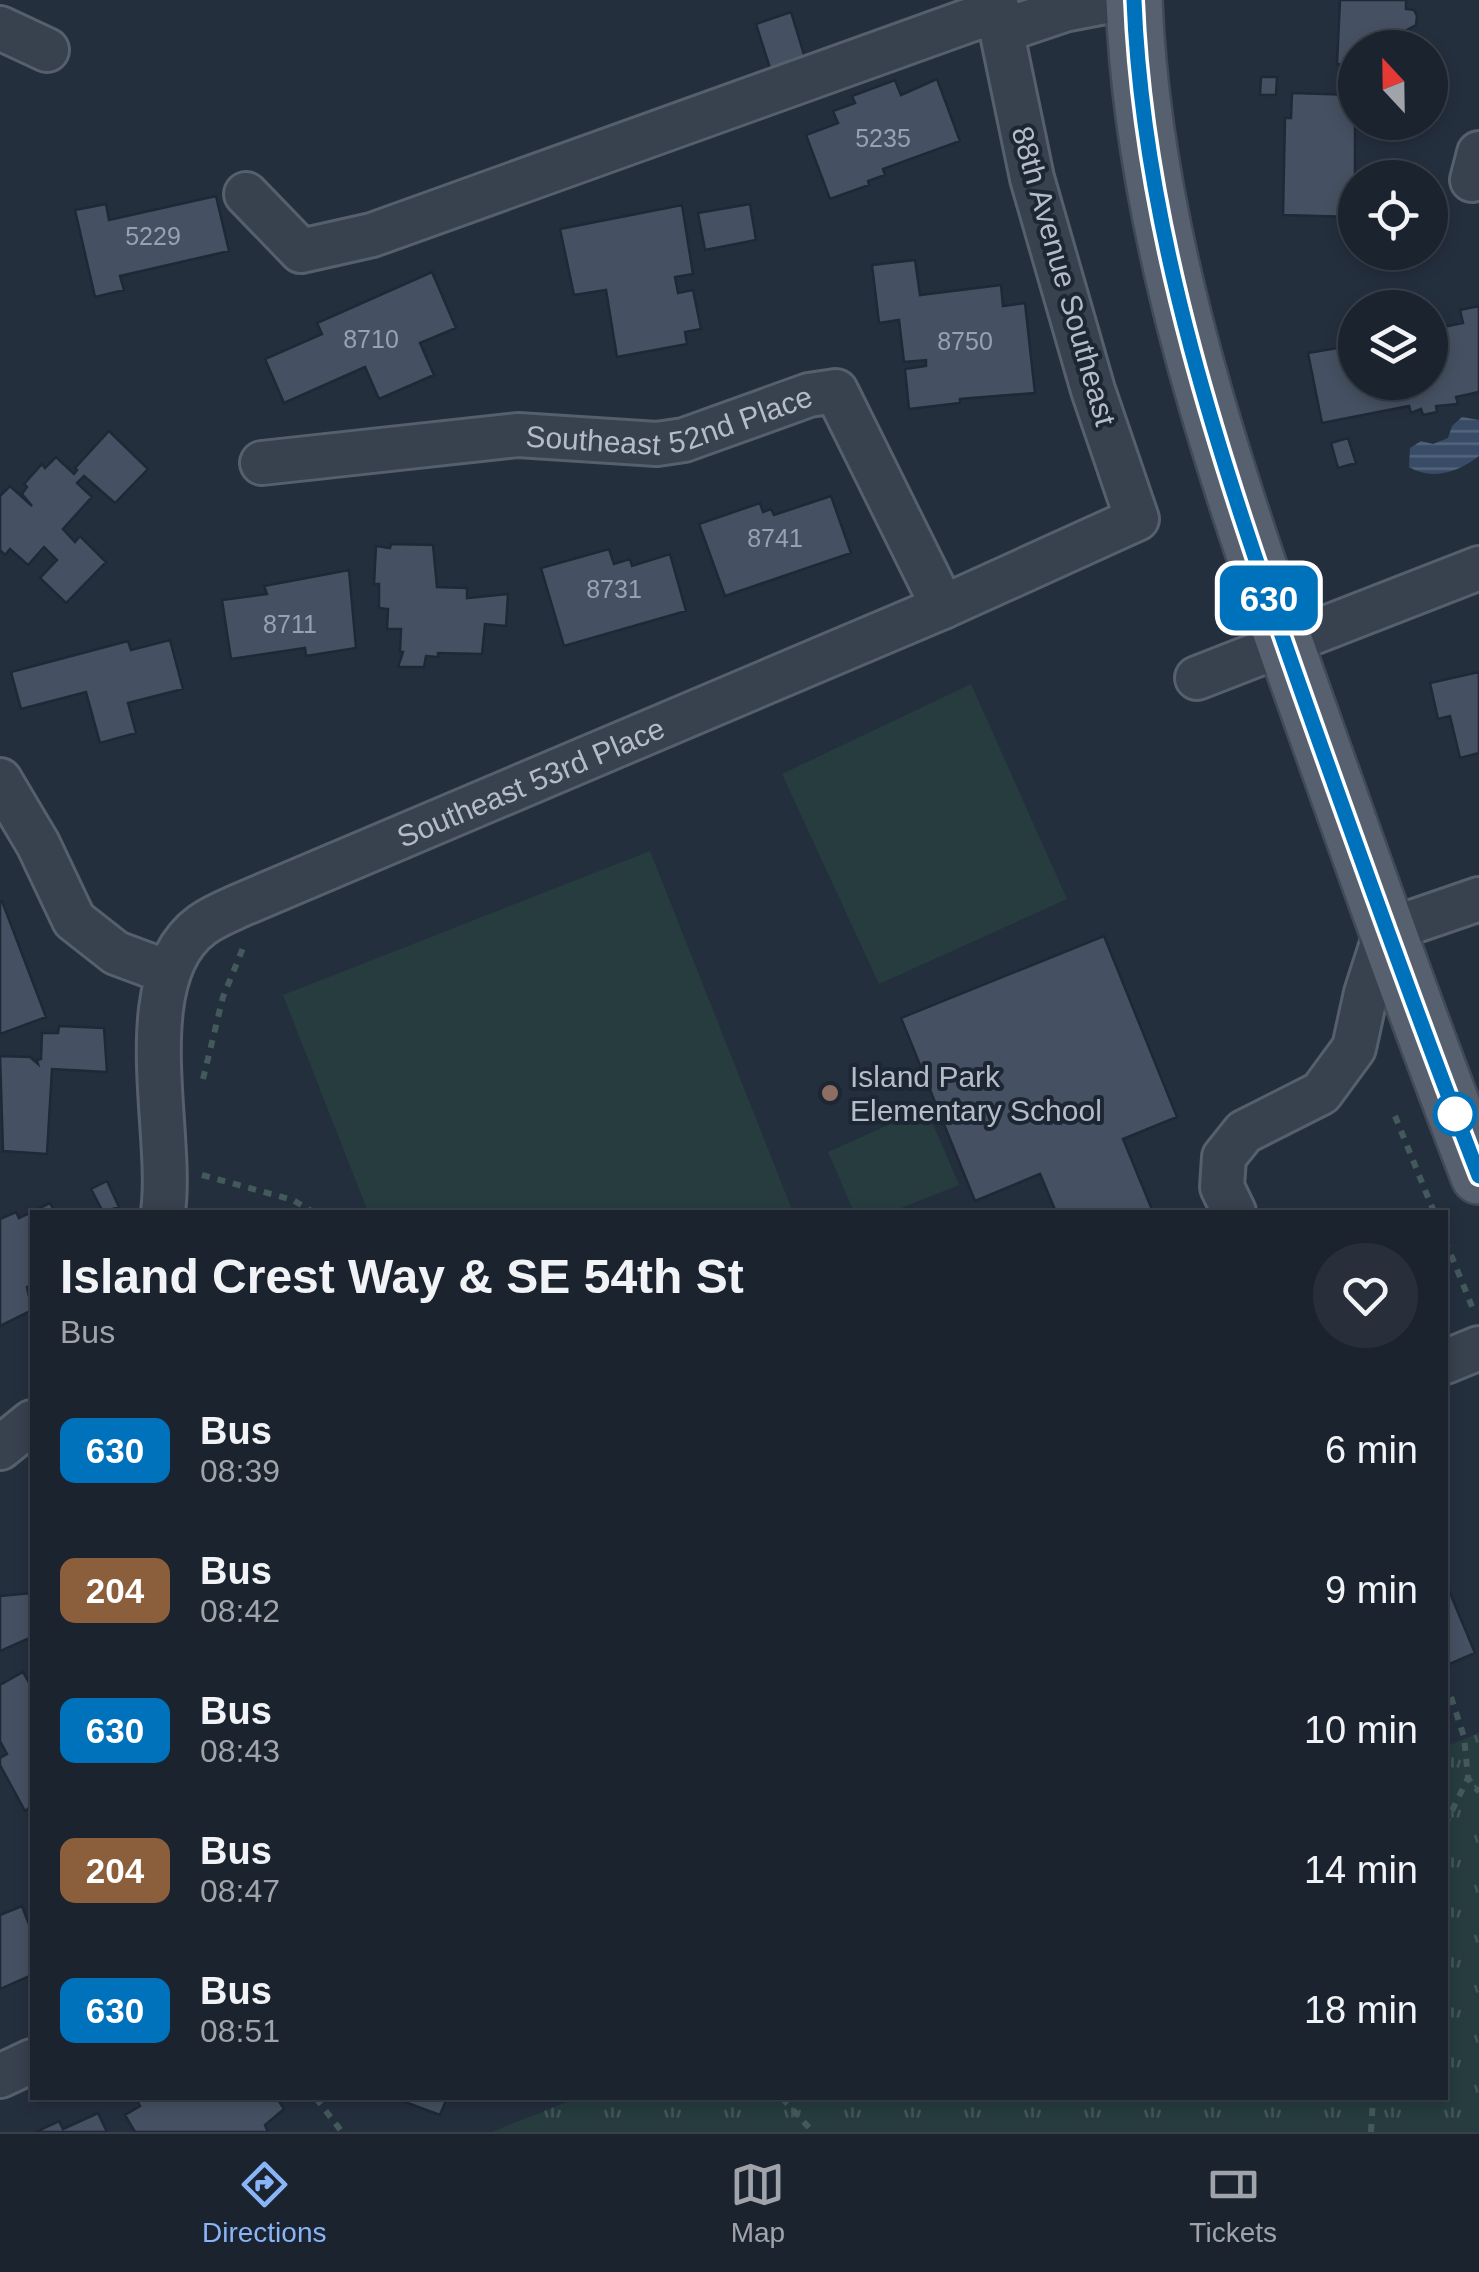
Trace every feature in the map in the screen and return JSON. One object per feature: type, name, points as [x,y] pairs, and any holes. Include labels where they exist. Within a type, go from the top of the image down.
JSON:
[{"type":"main road","points":[[1134,0],[1140,94],[1168,246],[1229,478],[1386,931],[1479,1176]]},
{"type":"street","points":[[246,194],[300,250],[372,235],[998,13],[1064,10],[1116,0]]},
{"type":"street","name":"88th Avenue Southeast","points":[[998,13],[1032,178],[1093,390],[1137,519]]},
{"type":"street","points":[[0,28],[47,50]]},
{"type":"street","name":"Southeast 52nd Place","points":[[262,463],[518,435],[657,444],[684,440],[809,395],[836,391],[943,607]]},
{"type":"street","name":"Southeast 53rd Place","points":[[163,1210],[159,1023],[168,972],[184,943],[202,925],[243,904],[943,607],[1137,519]]},
{"type":"street","points":[[1197,678],[1479,568]]},
{"type":"street","points":[[0,780],[38,844],[74,920],[116,953],[168,972]]},
{"type":"street","points":[[1233,1210],[1222,1188],[1224,1157],[1244,1132],[1321,1093],[1354,1048],[1366,992],[1386,931],[1479,899]]},
{"type":"street","points":[[1448,1361],[1479,1348]]},
{"type":"street","points":[[0,2076],[30,2062]]},
{"type":"path","points":[[199,1094],[222,997],[249,934],[243,904]]},
{"type":"path","points":[[1394,1116],[1433,1210]]},
{"type":"path","points":[[186,1169],[293,1200],[310,1210]]},
{"type":"path","points":[[1448,1247],[1479,1324]]},
{"type":"path","points":[[1448,1819],[1468,1778],[1464,1737],[1451,1696]]},
{"type":"path","points":[[1468,1778],[1479,1792]]},
{"type":"path","points":[[318,2100],[342,2132]]},
{"type":"path","points":[[784,2100],[813,2132]]},
{"type":"path","points":[[1371,2132],[1373,2100]]},
{"type":"green space","points":[[971,684],[1067,899],[879,984],[782,774]]},
{"type":"green space","points":[[650,851],[792,1210],[367,1210],[283,995]]},
{"type":"green space","points":[[926,1108],[959,1185],[896,1210],[853,1210],[828,1152]]},
{"type":"green space","points":[[1479,1733],[1479,2132],[492,2132],[572,2100],[1448,2100],[1448,1746]]},
{"type":"water","points":[[1462,417],[1479,420],[1479,456],[1445,473],[1409,467],[1410,448],[1421,441],[1433,444],[1448,438],[1452,426]]},
{"type":"building","points":[[1340,0],[1406,0],[1406,9],[1414,10],[1417,16],[1416,25],[1407,30],[1339,30]]},
{"type":"building","points":[[791,12],[809,71],[774,81],[756,24]]},
{"type":"building","points":[[1261,77],[1277,77],[1276,95],[1260,95]]},
{"type":"building","points":[[937,79],[960,141],[883,169],[885,175],[868,181],[869,185],[830,199],[806,135],[838,123],[833,111],[855,103],[852,96],[895,80],[901,95]]},
{"type":"building","points":[[1292,93],[1338,94],[1338,140],[1355,140],[1355,160],[1338,160],[1338,217],[1283,215],[1285,118],[1291,118]]},
{"type":"building","points":[[216,196],[229,251],[120,276],[124,290],[95,297],[75,210],[106,204],[109,220]]},
{"type":"building","points":[[750,204],[756,240],[705,250],[698,213]]},
{"type":"building","points":[[682,205],[693,274],[675,277],[678,293],[693,290],[701,329],[685,332],[687,344],[617,357],[606,290],[574,295],[560,229]]},
{"type":"building","points":[[915,260],[920,295],[1001,285],[1003,306],[1025,303],[1035,393],[960,399],[960,403],[909,409],[905,369],[926,366],[926,360],[904,362],[899,320],[879,323],[872,265]]},
{"type":"building","points":[[432,272],[456,328],[420,343],[434,375],[379,399],[365,367],[284,403],[265,359],[322,334],[317,323]]},
{"type":"building","points":[[1479,306],[1479,392],[1456,397],[1458,404],[1436,406],[1437,412],[1423,415],[1421,409],[1411,413],[1409,406],[1322,423],[1308,353],[1338,348],[1338,400],[1448,400],[1448,326],[1463,323],[1460,310]]},
{"type":"building","points":[[109,431],[148,469],[115,503],[84,476],[77,483],[92,497],[63,529],[75,542],[80,536],[106,562],[66,603],[40,578],[57,560],[44,547],[28,565],[10,549],[5,555],[0,550],[0,496],[10,486],[32,506],[22,494],[27,487],[24,484],[42,464],[45,468],[56,457],[74,474],[75,468]]},
{"type":"building","points":[[1348,438],[1356,463],[1338,468],[1331,443]]},
{"type":"building","points":[[831,496],[851,553],[725,596],[699,524],[760,503],[763,512],[771,509],[774,515]]},
{"type":"building","points":[[391,544],[433,545],[437,587],[467,588],[467,598],[508,594],[506,626],[485,624],[482,654],[438,653],[438,657],[426,656],[424,667],[398,667],[403,652],[401,629],[387,629],[388,609],[379,608],[379,584],[374,584],[376,546],[390,548]]},
{"type":"building","points":[[609,549],[614,564],[630,559],[632,566],[670,554],[686,611],[564,646],[541,568]]},
{"type":"building","points":[[349,570],[356,648],[306,656],[305,648],[231,659],[222,600],[267,594],[264,586]]},
{"type":"building","points":[[170,640],[183,689],[128,703],[136,733],[100,743],[86,692],[21,709],[11,672],[128,641],[131,650]]},
{"type":"building","points":[[1479,672],[1479,753],[1460,758],[1450,716],[1438,719],[1430,683]]},
{"type":"building","points":[[0,902],[46,1017],[0,1034]]},
{"type":"building","name":"Island Park Elementary School","points":[[1104,936],[1177,1117],[1123,1139],[1152,1210],[1055,1210],[1040,1174],[975,1201],[901,1018]]},
{"type":"building","points":[[59,1026],[104,1028],[107,1072],[52,1069],[47,1154],[3,1151],[0,1056],[30,1057],[38,1064],[42,1033],[58,1033]]},
{"type":"building","points":[[107,1181],[119,1207],[102,1210],[91,1189]]},
{"type":"building","points":[[50,1203],[54,1210],[36,1210]]},
{"type":"building","points":[[16,1212],[19,1218],[30,1213],[30,1311],[0,1326],[0,1219]]},
{"type":"building","points":[[1448,1588],[1475,1653],[1448,1665]]},
{"type":"building","points":[[30,1593],[30,1638],[0,1651],[0,1596]]},
{"type":"building","points":[[23,1672],[30,1684],[30,1807],[25,1811],[0,1765],[0,1758],[7,1754],[0,1741],[0,1685]]},
{"type":"building","points":[[22,1906],[30,1927],[30,1976],[0,1989],[0,1915]]},
{"type":"building","points":[[137,2100],[278,2100],[284,2109],[265,2125],[268,2132],[135,2132],[125,2115],[140,2106]]},
{"type":"building","points":[[399,2100],[446,2100],[440,2115]]},
{"type":"building","points":[[98,2113],[107,2132],[36,2132],[59,2121],[63,2129]]},
{"type":"bus line","name":"630","points":[[1134,0],[1140,94],[1156,190],[1229,478],[1386,931],[1479,1176]]},
{"type":"place","name":"Island Park Elementary School","points":[[830,1093]]}]
